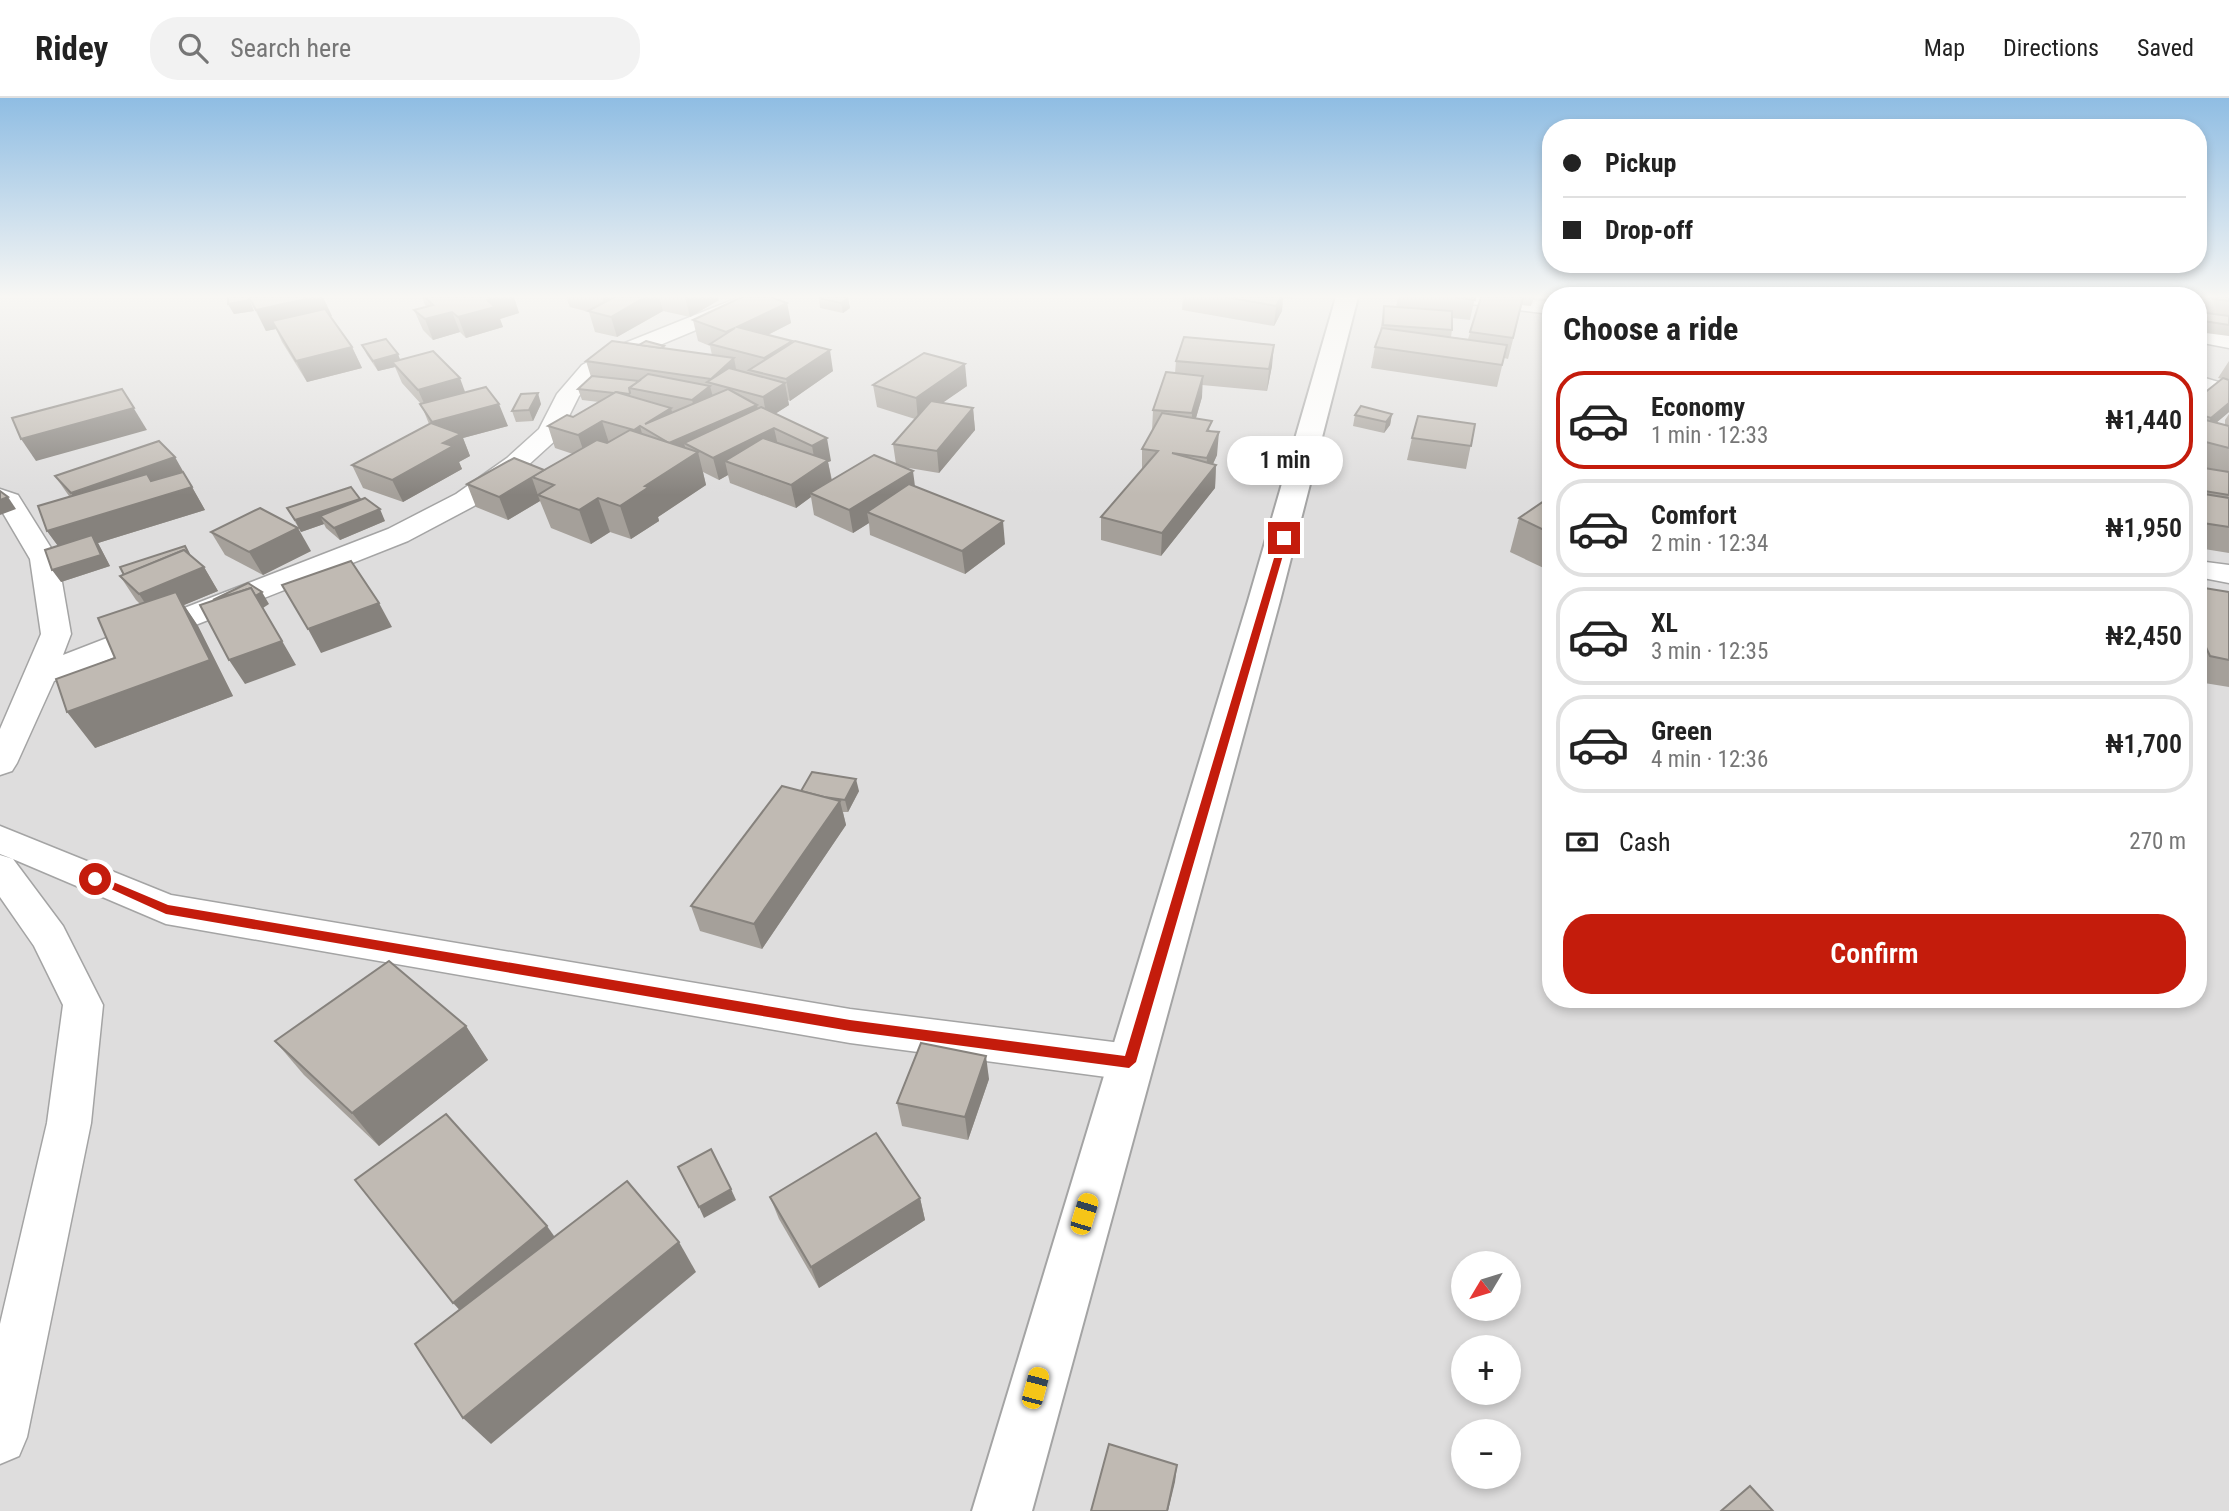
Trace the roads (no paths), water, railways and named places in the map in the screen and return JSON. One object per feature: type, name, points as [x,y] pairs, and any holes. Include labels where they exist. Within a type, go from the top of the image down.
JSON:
[{"type":"street","points":[[40,675],[398,536],[465,500],[516,463],[549,433],[569,394],[590,370],[603,363]]},
{"type":"street","points":[[1002,1511],[1069,1265],[1284,538],[1330,363]]},
{"type":"street","points":[[2207,386],[2229,392]]},
{"type":"street","points":[[0,497],[9,501],[44,559],[56,634],[0,763]]},
{"type":"street","points":[[2207,570],[2229,574]]},
{"type":"street","points":[[0,839],[166,909],[850,1026],[1129,1062]]},
{"type":"street","points":[[0,869],[49,937],[83,1004],[69,1122],[0,1437]]}]
